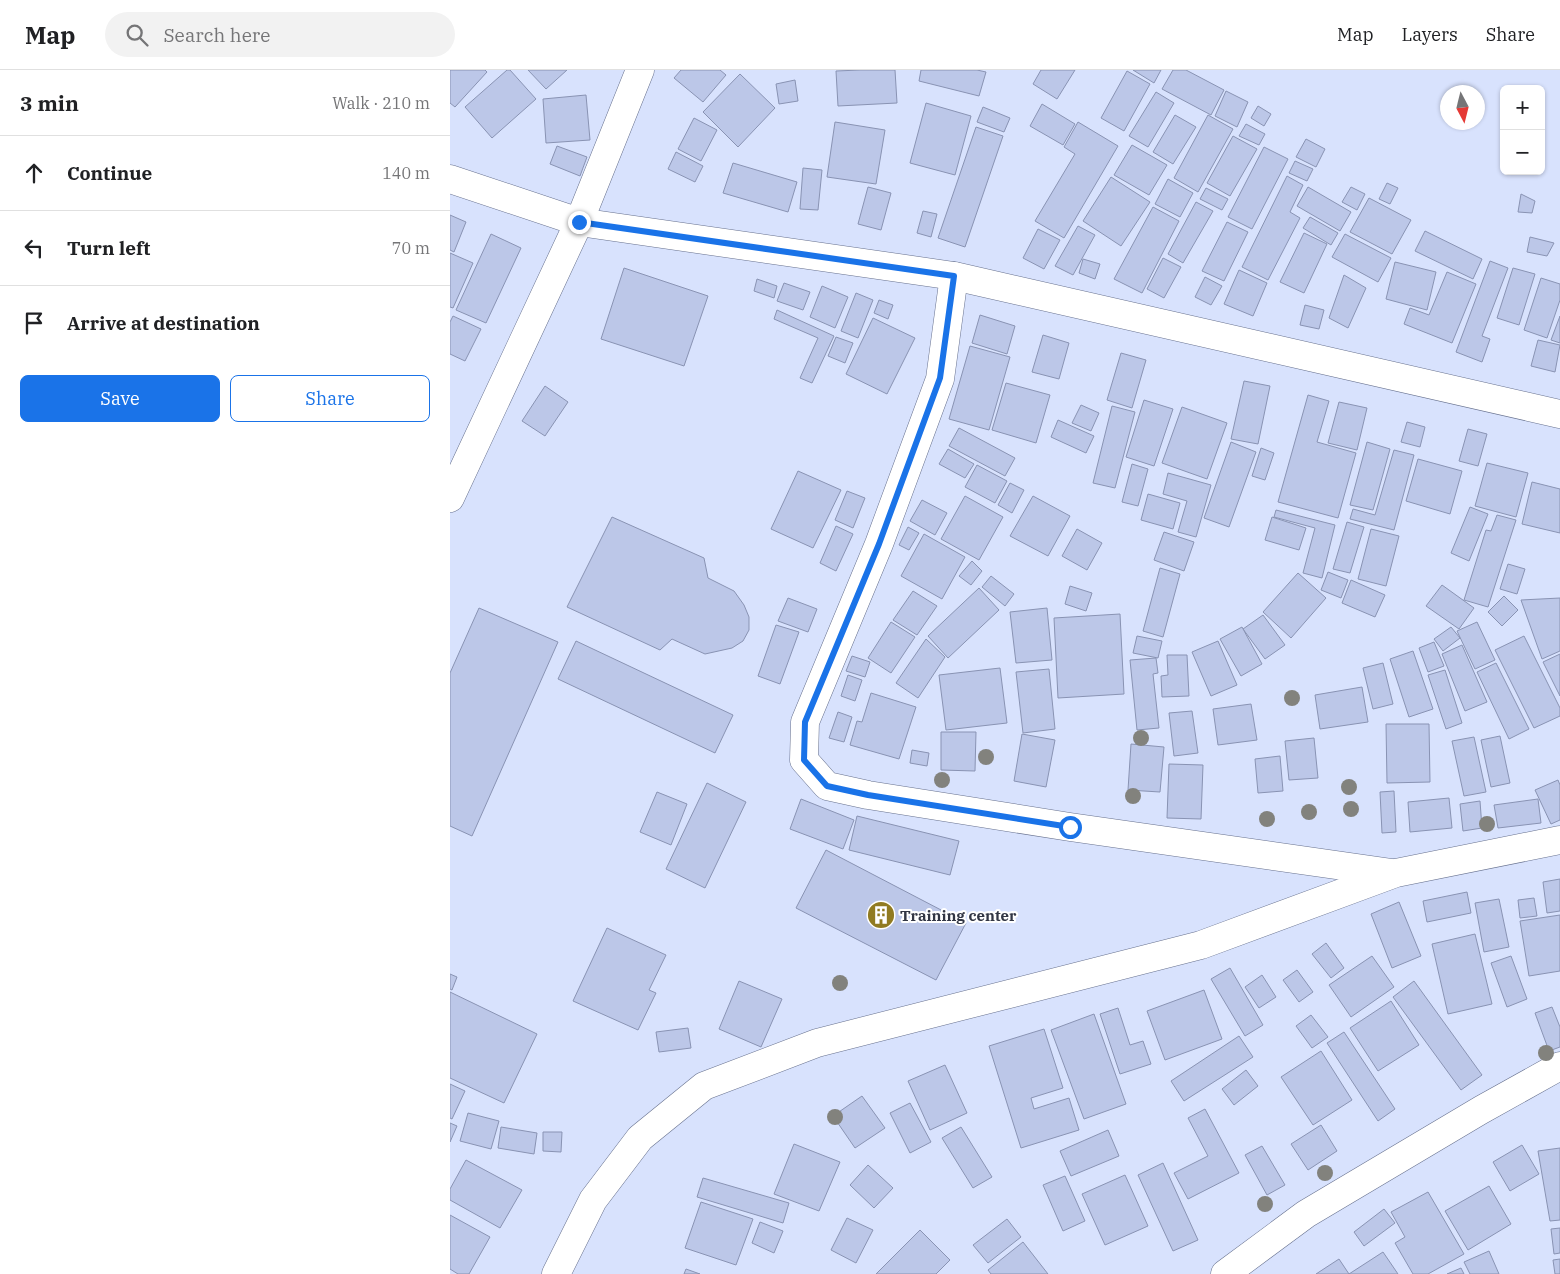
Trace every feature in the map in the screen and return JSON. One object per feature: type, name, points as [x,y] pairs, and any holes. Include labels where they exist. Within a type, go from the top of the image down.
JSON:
[{"type":"street","points":[[450,498],[579,222],[640,70]]},
{"type":"street","points":[[450,179],[579,222],[954,276],[1560,414]]},
{"type":"street","points":[[954,276],[940,378],[879,544],[805,722],[804,760],[827,786],[868,795],[1070,827],[1396,873]]},
{"type":"street","points":[[556,1274],[593,1200],[640,1138],[704,1086],[817,1043],[1201,945],[1396,873],[1560,840]]},
{"type":"street","points":[[1225,1274],[1306,1214],[1481,1110],[1560,1066]]},
{"type":"building","points":[[450,70],[485,70],[487,72],[455,107],[450,103]]},
{"type":"building","points":[[507,70],[510,70],[536,99],[492,138],[465,107]]},
{"type":"building","points":[[528,70],[567,70],[546,89]]},
{"type":"building","points":[[681,70],[720,70],[726,75],[703,102],[674,78]]},
{"type":"building","points":[[895,70],[897,103],[838,106],[836,71]]},
{"type":"building","points":[[921,70],[977,70],[986,72],[979,96],[919,81]]},
{"type":"building","points":[[1041,70],[1075,70],[1057,99],[1033,84]]},
{"type":"building","points":[[1133,70],[1161,70],[1154,83]]},
{"type":"building","points":[[1173,70],[1186,70],[1224,90],[1211,115],[1162,89]]},
{"type":"building","points":[[1127,71],[1150,84],[1124,131],[1101,118]]},
{"type":"building","points":[[740,74],[775,108],[738,147],[703,112]]},
{"type":"building","points":[[795,80],[798,101],[779,104],[776,84]]},
{"type":"building","points":[[1226,91],[1248,102],[1237,127],[1215,116]]},
{"type":"building","points":[[1156,92],[1174,103],[1148,147],[1129,136]]},
{"type":"building","points":[[586,95],[590,140],[546,143],[543,99]]},
{"type":"building","points":[[926,103],[971,116],[955,175],[910,163]]},
{"type":"building","points":[[1042,104],[1075,124],[1063,145],[1030,126]]},
{"type":"building","points":[[1258,106],[1271,114],[1264,126],[1251,118]]},
{"type":"building","points":[[983,107],[1010,118],[1004,132],[977,122]]},
{"type":"building","points":[[1175,115],[1196,127],[1173,164],[1153,152]]},
{"type":"building","points":[[1208,115],[1233,129],[1198,192],[1174,178]]},
{"type":"building","points":[[694,118],[717,130],[701,161],[678,149]]},
{"type":"building","points":[[835,122],[885,130],[876,184],[827,177]]},
{"type":"building","points":[[1078,122],[1118,146],[1064,238],[1035,221],[1075,154],[1064,147]]},
{"type":"building","points":[[1246,124],[1265,134],[1259,145],[1239,136]]},
{"type":"building","points":[[976,127],[1003,136],[965,247],[938,238]]},
{"type":"building","points":[[1233,136],[1257,149],[1230,196],[1207,183]]},
{"type":"building","points":[[1306,139],[1325,149],[1316,167],[1296,157]]},
{"type":"building","points":[[1132,145],[1167,165],[1149,195],[1114,175]]},
{"type":"building","points":[[557,146],[587,157],[580,176],[550,164]]},
{"type":"building","points":[[1264,147],[1288,159],[1252,229],[1228,217]]},
{"type":"building","points":[[676,152],[703,166],[695,182],[668,169]]},
{"type":"building","points":[[1295,161],[1313,169],[1307,181],[1289,173]]},
{"type":"building","points":[[733,163],[797,182],[788,212],[723,193]]},
{"type":"building","points":[[803,168],[822,170],[818,210],[800,209]]},
{"type":"building","points":[[1287,176],[1303,185],[1290,212],[1300,218],[1268,280],[1242,267]]},
{"type":"building","points":[[1111,177],[1150,202],[1121,246],[1083,221]]},
{"type":"building","points":[[1168,179],[1193,193],[1180,217],[1155,204]]},
{"type":"building","points":[[1387,183],[1398,188],[1390,204],[1379,199]]},
{"type":"building","points":[[868,187],[891,193],[881,230],[858,224]]},
{"type":"building","points":[[1308,187],[1351,212],[1340,231],[1297,206]]},
{"type":"building","points":[[1351,187],[1365,194],[1357,210],[1342,202]]},
{"type":"building","points":[[1206,188],[1228,199],[1222,210],[1200,199]]},
{"type":"building","points":[[1521,194],[1535,201],[1532,213],[1518,212]]},
{"type":"building","points":[[1369,198],[1411,220],[1392,254],[1350,232]]},
{"type":"building","points":[[1196,202],[1213,211],[1183,263],[1168,254]]},
{"type":"building","points":[[1153,207],[1179,221],[1142,293],[1114,279]]},
{"type":"building","points":[[923,211],[937,214],[931,237],[917,233]]},
{"type":"building","points":[[450,215],[466,222],[454,252],[450,250]]},
{"type":"building","points":[[1310,217],[1338,233],[1331,245],[1303,228]]},
{"type":"building","points":[[1227,222],[1248,232],[1224,281],[1202,271]]},
{"type":"building","points":[[1078,226],[1095,235],[1073,275],[1055,266]]},
{"type":"building","points":[[1038,229],[1060,240],[1044,269],[1023,258]]},
{"type":"building","points":[[1425,231],[1482,259],[1473,279],[1415,251]]},
{"type":"building","points":[[1304,233],[1327,244],[1304,293],[1280,282]]},
{"type":"building","points":[[491,234],[521,248],[486,323],[456,310]]},
{"type":"building","points":[[1345,234],[1391,258],[1378,282],[1332,257]]},
{"type":"building","points":[[1530,237],[1554,243],[1547,256],[1527,252]]},
{"type":"building","points":[[450,253],[473,263],[453,308],[450,307]]},
{"type":"building","points":[[1163,258],[1181,267],[1164,298],[1147,289]]},
{"type":"building","points":[[1083,259],[1100,264],[1095,279],[1079,273]]},
{"type":"building","points":[[1490,261],[1508,268],[1482,336],[1490,339],[1482,362],[1456,352]]},
{"type":"building","points":[[1395,262],[1436,272],[1427,310],[1386,299]]},
{"type":"building","points":[[624,268],[708,296],[684,366],[601,339]]},
{"type":"building","points":[[1513,268],[1535,274],[1519,325],[1497,318]]},
{"type":"building","points":[[1239,270],[1267,283],[1253,316],[1224,304]]},
{"type":"building","points":[[1447,272],[1476,284],[1452,343],[1404,324],[1410,308],[1429,315]]},
{"type":"building","points":[[1344,275],[1366,288],[1348,328],[1329,318]]},
{"type":"building","points":[[1205,277],[1222,286],[1211,305],[1195,297]]},
{"type":"building","points":[[1541,278],[1560,284],[1560,300],[1547,338],[1524,330]]},
{"type":"building","points":[[757,279],[777,286],[774,298],[754,291]]},
{"type":"building","points":[[784,283],[810,292],[803,310],[777,301]]},
{"type":"building","points":[[822,286],[848,297],[835,328],[810,317]]},
{"type":"building","points":[[856,293],[873,300],[858,338],[841,331]]},
{"type":"building","points":[[879,300],[893,305],[888,319],[874,313]]},
{"type":"building","points":[[1305,305],[1324,310],[1319,329],[1300,325]]},
{"type":"building","points":[[777,310],[834,336],[812,383],[800,378],[818,338],[774,319]]},
{"type":"building","points":[[980,315],[1015,326],[1007,354],[972,343]]},
{"type":"building","points":[[453,316],[481,329],[465,361],[450,354],[450,322]]},
{"type":"building","points":[[1560,316],[1560,343],[1551,340]]},
{"type":"building","points":[[873,318],[915,338],[887,394],[846,374]]},
{"type":"building","points":[[1043,335],[1069,343],[1059,379],[1032,372]]},
{"type":"building","points":[[836,337],[853,343],[845,363],[828,356]]},
{"type":"building","points":[[1538,340],[1560,345],[1555,372],[1531,366]]},
{"type":"building","points":[[970,346],[1010,357],[989,430],[949,419]]},
{"type":"building","points":[[1121,353],[1146,360],[1132,408],[1107,400]]},
{"type":"building","points":[[1244,381],[1270,386],[1258,444],[1231,439]]},
{"type":"building","points":[[1006,383],[1050,395],[1036,443],[992,430]]},
{"type":"building","points":[[545,386],[568,402],[545,436],[522,421]]},
{"type":"building","points":[[1308,395],[1329,401],[1317,442],[1356,453],[1338,518],[1278,502]]},
{"type":"building","points":[[1144,400],[1173,409],[1154,466],[1126,457]]},
{"type":"building","points":[[1339,402],[1367,408],[1357,450],[1328,443]]},
{"type":"building","points":[[1081,405],[1099,413],[1091,431],[1072,423]]},
{"type":"building","points":[[1112,406],[1135,412],[1115,488],[1093,483]]},
{"type":"building","points":[[1182,407],[1227,423],[1207,479],[1162,463]]},
{"type":"building","points":[[1058,420],[1094,436],[1086,453],[1051,437]]},
{"type":"building","points":[[1407,422],[1425,427],[1420,447],[1401,442]]},
{"type":"building","points":[[959,428],[1015,458],[1005,476],[949,446]]},
{"type":"building","points":[[1468,429],[1487,434],[1478,466],[1459,461]]},
{"type":"building","points":[[1231,442],[1256,452],[1229,527],[1204,518]]},
{"type":"building","points":[[1367,442],[1390,449],[1373,510],[1350,505]]},
{"type":"building","points":[[1261,448],[1274,453],[1265,480],[1252,476]]},
{"type":"building","points":[[948,449],[974,464],[965,478],[939,464]]},
{"type":"building","points":[[1394,450],[1414,455],[1394,530],[1350,519],[1353,509],[1375,515]]},
{"type":"building","points":[[1418,459],[1462,471],[1450,514],[1406,501]]},
{"type":"building","points":[[1487,463],[1528,473],[1516,517],[1475,506]]},
{"type":"building","points":[[1132,464],[1148,469],[1138,506],[1122,502]]},
{"type":"building","points":[[977,465],[1007,481],[995,503],[965,487]]},
{"type":"building","points":[[798,471],[841,490],[813,548],[771,529]]},
{"type":"building","points":[[1168,473],[1211,485],[1196,537],[1178,532],[1187,501],[1163,494]]},
{"type":"building","points":[[1532,482],[1560,489],[1560,533],[1522,524]]},
{"type":"building","points":[[1010,483],[1024,490],[1012,513],[998,505]]},
{"type":"building","points":[[847,491],[865,498],[853,528],[835,520]]},
{"type":"building","points":[[1148,494],[1180,503],[1173,529],[1141,520]]},
{"type":"building","points":[[965,496],[1003,517],[979,560],[941,539]]},
{"type":"building","points":[[1033,496],[1070,516],[1048,556],[1010,536]]},
{"type":"building","points":[[922,500],[947,513],[935,535],[910,521]]},
{"type":"building","points":[[1470,507],[1488,514],[1469,561],[1451,553]]},
{"type":"building","points":[[1276,510],[1335,525],[1322,578],[1303,573],[1315,528],[1274,517]]},
{"type":"building","points":[[1497,515],[1516,520],[1488,607],[1464,600],[1486,530],[1491,531]]},
{"type":"building","points":[[612,517],[704,558],[708,578],[734,591],[744,605],[749,617],[749,630],[743,641],[732,648],[705,654],[672,639],[660,650],[567,607]]},
{"type":"building","points":[[1272,517],[1306,528],[1299,550],[1265,540]]},
{"type":"building","points":[[1347,522],[1364,527],[1350,573],[1333,569]]},
{"type":"building","points":[[836,526],[853,534],[836,571],[820,563]]},
{"type":"building","points":[[908,527],[919,533],[909,550],[899,545]]},
{"type":"building","points":[[1077,529],[1102,543],[1087,570],[1062,556]]},
{"type":"building","points":[[1371,529],[1399,536],[1386,586],[1358,579]]},
{"type":"building","points":[[1164,532],[1194,542],[1184,571],[1154,560]]},
{"type":"building","points":[[924,534],[965,557],[942,599],[901,576]]},
{"type":"building","points":[[972,561],[982,571],[971,585],[959,576]]},
{"type":"building","points":[[1508,564],[1525,569],[1517,594],[1500,589]]},
{"type":"building","points":[[1160,568],[1180,574],[1163,637],[1143,631]]},
{"type":"building","points":[[1328,572],[1348,580],[1341,598],[1321,590]]},
{"type":"building","points":[[1298,573],[1326,598],[1291,638],[1263,612]]},
{"type":"building","points":[[991,576],[1014,594],[1005,606],[982,587]]},
{"type":"building","points":[[1351,580],[1385,595],[1375,617],[1342,603]]},
{"type":"building","points":[[1442,585],[1474,608],[1459,629],[1426,606]]},
{"type":"building","points":[[1070,586],[1092,593],[1086,611],[1065,604]]},
{"type":"building","points":[[979,588],[999,610],[948,658],[928,636]]},
{"type":"building","points":[[913,591],[937,606],[917,635],[893,620]]},
{"type":"building","points":[[1504,596],[1518,610],[1502,626],[1488,612]]},
{"type":"building","points":[[788,598],[817,609],[808,632],[778,621]]},
{"type":"building","points":[[1560,598],[1560,651],[1542,659],[1521,600]]},
{"type":"building","points":[[479,608],[558,642],[472,836],[450,826],[450,673]]},
{"type":"building","points":[[1047,608],[1052,660],[1016,663],[1010,612]]},
{"type":"building","points":[[1120,614],[1124,694],[1058,698],[1054,618]]},
{"type":"building","points":[[1263,615],[1285,645],[1265,659],[1243,629]]},
{"type":"building","points":[[891,622],[915,637],[891,673],[868,658]]},
{"type":"building","points":[[1477,622],[1495,660],[1475,669],[1457,631]]},
{"type":"building","points":[[776,625],[799,632],[780,684],[758,676]]},
{"type":"building","points":[[1242,627],[1262,664],[1241,676],[1220,639]]},
{"type":"building","points":[[1451,627],[1460,638],[1443,651],[1434,639]]},
{"type":"building","points":[[1137,636],[1162,641],[1158,658],[1133,653]]},
{"type":"building","points":[[1524,636],[1560,708],[1560,716],[1534,728],[1495,650]]},
{"type":"building","points":[[926,639],[945,657],[918,698],[896,683]]},
{"type":"building","points":[[576,641],[733,715],[715,753],[558,679]]},
{"type":"building","points":[[1218,641],[1237,685],[1211,696],[1192,652]]},
{"type":"building","points":[[1434,642],[1444,666],[1428,672],[1419,648]]},
{"type":"building","points":[[1462,645],[1487,702],[1465,711],[1442,654]]},
{"type":"building","points":[[1413,651],[1433,709],[1409,717],[1390,659]]},
{"type":"building","points":[[1560,654],[1560,696],[1543,662]]},
{"type":"building","points":[[1167,655],[1187,655],[1189,696],[1162,697],[1161,676],[1168,675]]},
{"type":"building","points":[[852,656],[870,662],[865,677],[846,671]]},
{"type":"building","points":[[1156,658],[1158,673],[1153,674],[1159,728],[1137,730],[1130,660]]},
{"type":"building","points":[[1383,663],[1393,704],[1373,709],[1363,668]]},
{"type":"building","points":[[1496,663],[1529,729],[1509,739],[1477,672]]},
{"type":"building","points":[[1000,668],[1007,723],[946,730],[939,675]]},
{"type":"building","points":[[1049,669],[1055,729],[1023,733],[1016,672]]},
{"type":"building","points":[[1445,670],[1462,723],[1446,729],[1428,675]]},
{"type":"building","points":[[848,675],[862,680],[855,701],[841,696]]},
{"type":"building","points":[[1362,687],[1368,722],[1320,729],[1315,695]]},
{"type":"building","points":[[871,693],[916,707],[899,759],[850,745],[857,721],[862,722]]},
{"type":"building","points":[[1251,704],[1257,740],[1218,745],[1213,709]]},
{"type":"building","points":[[1192,711],[1198,753],[1174,756],[1169,713]]},
{"type":"building","points":[[838,712],[852,717],[844,742],[829,738]]},
{"type":"building","points":[[1386,724],[1429,724],[1430,782],[1387,783]]},
{"type":"building","points":[[941,732],[976,732],[975,771],[941,770]]},
{"type":"building","points":[[1022,734],[1055,740],[1046,787],[1014,781]]},
{"type":"building","points":[[1500,736],[1510,783],[1491,787],[1481,740]]},
{"type":"building","points":[[1474,737],[1486,792],[1464,796],[1452,741]]},
{"type":"building","points":[[1314,738],[1318,778],[1289,780],[1285,741]]},
{"type":"building","points":[[1131,744],[1164,747],[1160,792],[1128,790]]},
{"type":"building","points":[[912,750],[929,753],[927,766],[910,763]]},
{"type":"building","points":[[1280,756],[1283,791],[1258,793],[1255,759]]},
{"type":"building","points":[[1169,764],[1203,765],[1201,819],[1167,818]]},
{"type":"building","points":[[1558,780],[1560,785],[1560,820],[1551,824],[1535,790]]},
{"type":"building","points":[[707,783],[746,802],[705,888],[666,869]]},
{"type":"building","points":[[1394,791],[1396,832],[1382,833],[1380,792]]},
{"type":"building","points":[[657,792],[687,804],[671,845],[640,832]]},
{"type":"building","points":[[1449,798],[1452,828],[1410,832],[1408,802]]},
{"type":"building","points":[[801,799],[854,820],[843,849],[790,829]]},
{"type":"building","points":[[1538,799],[1541,823],[1498,828],[1494,805]]},
{"type":"building","points":[[1480,801],[1482,828],[1463,831],[1460,804]]},
{"type":"building","points":[[857,816],[959,841],[950,875],[849,850]]},
{"type":"building","name":"Training center","points":[[826,850],[966,923],[936,980],[796,908]]},
{"type":"building","points":[[1560,879],[1560,911],[1547,913],[1543,882]]},
{"type":"building","points":[[1467,892],[1471,913],[1427,922],[1423,901]]},
{"type":"building","points":[[1534,898],[1537,916],[1520,918],[1518,900]]},
{"type":"building","points":[[1499,899],[1509,947],[1484,952],[1475,903]]},
{"type":"building","points":[[1399,902],[1421,956],[1392,968],[1371,914]]},
{"type":"building","points":[[1560,915],[1560,971],[1529,976],[1520,921]]},
{"type":"building","points":[[607,928],[666,955],[649,990],[656,993],[638,1030],[573,1001]]},
{"type":"building","points":[[1475,934],[1492,1004],[1448,1014],[1432,944]]},
{"type":"building","points":[[1326,943],[1344,968],[1331,978],[1312,954]]},
{"type":"building","points":[[1372,956],[1394,987],[1351,1017],[1329,985]]},
{"type":"building","points":[[1511,956],[1527,999],[1507,1007],[1491,963]]},
{"type":"building","points":[[1230,968],[1263,1025],[1245,1036],[1211,979]]},
{"type":"building","points":[[1297,970],[1313,992],[1299,1002],[1283,980]]},
{"type":"building","points":[[450,974],[457,977],[452,990],[450,989]]},
{"type":"building","points":[[1262,975],[1276,997],[1259,1008],[1245,987]]},
{"type":"building","points":[[739,981],[782,999],[761,1047],[719,1029]]},
{"type":"building","points":[[1414,981],[1482,1075],[1461,1090],[1393,997]]},
{"type":"building","points":[[1204,990],[1222,1039],[1165,1060],[1147,1011]]},
{"type":"building","points":[[450,992],[537,1034],[504,1103],[450,1078]]},
{"type":"building","points":[[1391,1001],[1419,1045],[1378,1071],[1350,1028]]},
{"type":"building","points":[[1552,1007],[1560,1027],[1560,1047],[1549,1051],[1535,1013]]},
{"type":"building","points":[[1118,1008],[1130,1045],[1143,1041],[1151,1064],[1120,1074],[1100,1014]]},
{"type":"building","points":[[1094,1014],[1126,1104],[1084,1119],[1051,1030]]},
{"type":"building","points":[[1311,1015],[1328,1037],[1312,1048],[1296,1026]]},
{"type":"building","points":[[688,1028],[691,1048],[659,1052],[656,1032]]},
{"type":"building","points":[[1044,1029],[1063,1088],[1031,1098],[1034,1109],[1069,1098],[1079,1130],[1021,1148],[989,1046]]},
{"type":"building","points":[[1344,1032],[1395,1109],[1378,1121],[1327,1043]]},
{"type":"building","points":[[1239,1036],[1253,1057],[1184,1101],[1171,1081]]},
{"type":"building","points":[[1321,1051],[1352,1100],[1313,1125],[1281,1077]]},
{"type":"building","points":[[945,1065],[967,1113],[930,1130],[908,1081]]},
{"type":"building","points":[[1246,1070],[1258,1086],[1234,1105],[1222,1089]]},
{"type":"building","points":[[450,1084],[465,1091],[452,1119],[450,1118]]},
{"type":"building","points":[[862,1096],[885,1128],[855,1148],[833,1116]]},
{"type":"building","points":[[910,1103],[931,1142],[910,1153],[890,1113]]},
{"type":"building","points":[[1205,1109],[1239,1173],[1188,1199],[1174,1173],[1208,1156],[1188,1118]]},
{"type":"building","points":[[468,1113],[499,1121],[491,1149],[460,1141]]},
{"type":"building","points":[[450,1123],[457,1126],[450,1142]]},
{"type":"building","points":[[1321,1125],[1337,1151],[1308,1170],[1291,1144]]},
{"type":"building","points":[[501,1127],[537,1133],[534,1154],[498,1148]]},
{"type":"building","points":[[961,1127],[992,1177],[973,1188],[942,1138]]},
{"type":"building","points":[[1108,1130],[1119,1156],[1071,1176],[1060,1151]]},
{"type":"building","points":[[543,1132],[562,1132],[561,1152],[543,1151]]},
{"type":"building","points":[[794,1144],[840,1162],[819,1211],[774,1194]]},
{"type":"building","points":[[1522,1145],[1539,1174],[1510,1191],[1493,1162]]},
{"type":"building","points":[[1262,1146],[1285,1185],[1267,1195],[1245,1155]]},
{"type":"building","points":[[1560,1148],[1560,1220],[1550,1221],[1538,1151]]},
{"type":"building","points":[[466,1160],[522,1190],[500,1228],[450,1200],[450,1189]]},
{"type":"building","points":[[1163,1163],[1198,1240],[1173,1251],[1138,1175]]},
{"type":"building","points":[[868,1165],[893,1188],[874,1208],[850,1185]]},
{"type":"building","points":[[1125,1175],[1148,1226],[1105,1245],[1082,1194]]},
{"type":"building","points":[[1065,1176],[1085,1221],[1063,1231],[1043,1185]]},
{"type":"building","points":[[703,1178],[789,1203],[783,1223],[697,1197]]},
{"type":"building","points":[[1489,1186],[1511,1224],[1468,1250],[1445,1211]]},
{"type":"building","points":[[1428,1192],[1464,1254],[1428,1274],[1413,1274],[1395,1243],[1405,1237],[1391,1212]]},
{"type":"building","points":[[701,1202],[753,1219],[736,1265],[685,1248]]},
{"type":"building","points":[[1384,1209],[1395,1223],[1364,1246],[1354,1232]]},
{"type":"building","points":[[450,1215],[490,1237],[469,1274],[458,1274],[450,1269]]},
{"type":"building","points":[[847,1218],[873,1230],[856,1263],[831,1250]]},
{"type":"building","points":[[1007,1219],[1021,1237],[988,1263],[973,1245]]},
{"type":"building","points":[[760,1222],[783,1231],[774,1253],[752,1243]]},
{"type":"building","points":[[1560,1228],[1560,1253],[1554,1254],[1551,1229]]},
{"type":"building","points":[[920,1230],[950,1260],[936,1274],[876,1274]]},
{"type":"building","points":[[1023,1242],[1048,1274],[991,1274],[988,1270]]},
{"type":"building","points":[[1489,1251],[1499,1274],[1470,1274],[1464,1262]]},
{"type":"building","points":[[1383,1252],[1398,1274],[1349,1274]]},
{"type":"building","points":[[1339,1259],[1349,1274],[1316,1274]]},
{"type":"building","points":[[1560,1259],[1560,1274],[1555,1274],[1553,1260]]},
{"type":"building","points":[[1461,1268],[1464,1274],[1447,1274]]},
{"type":"building","points":[[686,1269],[700,1274],[684,1274]]},
{"type":"place","name":"Training center","points":[[881,915]]},
{"type":"route","points":[[579,222],[954,276],[940,378],[879,544],[805,722],[804,760],[827,786],[868,795],[1070,827]]}]
